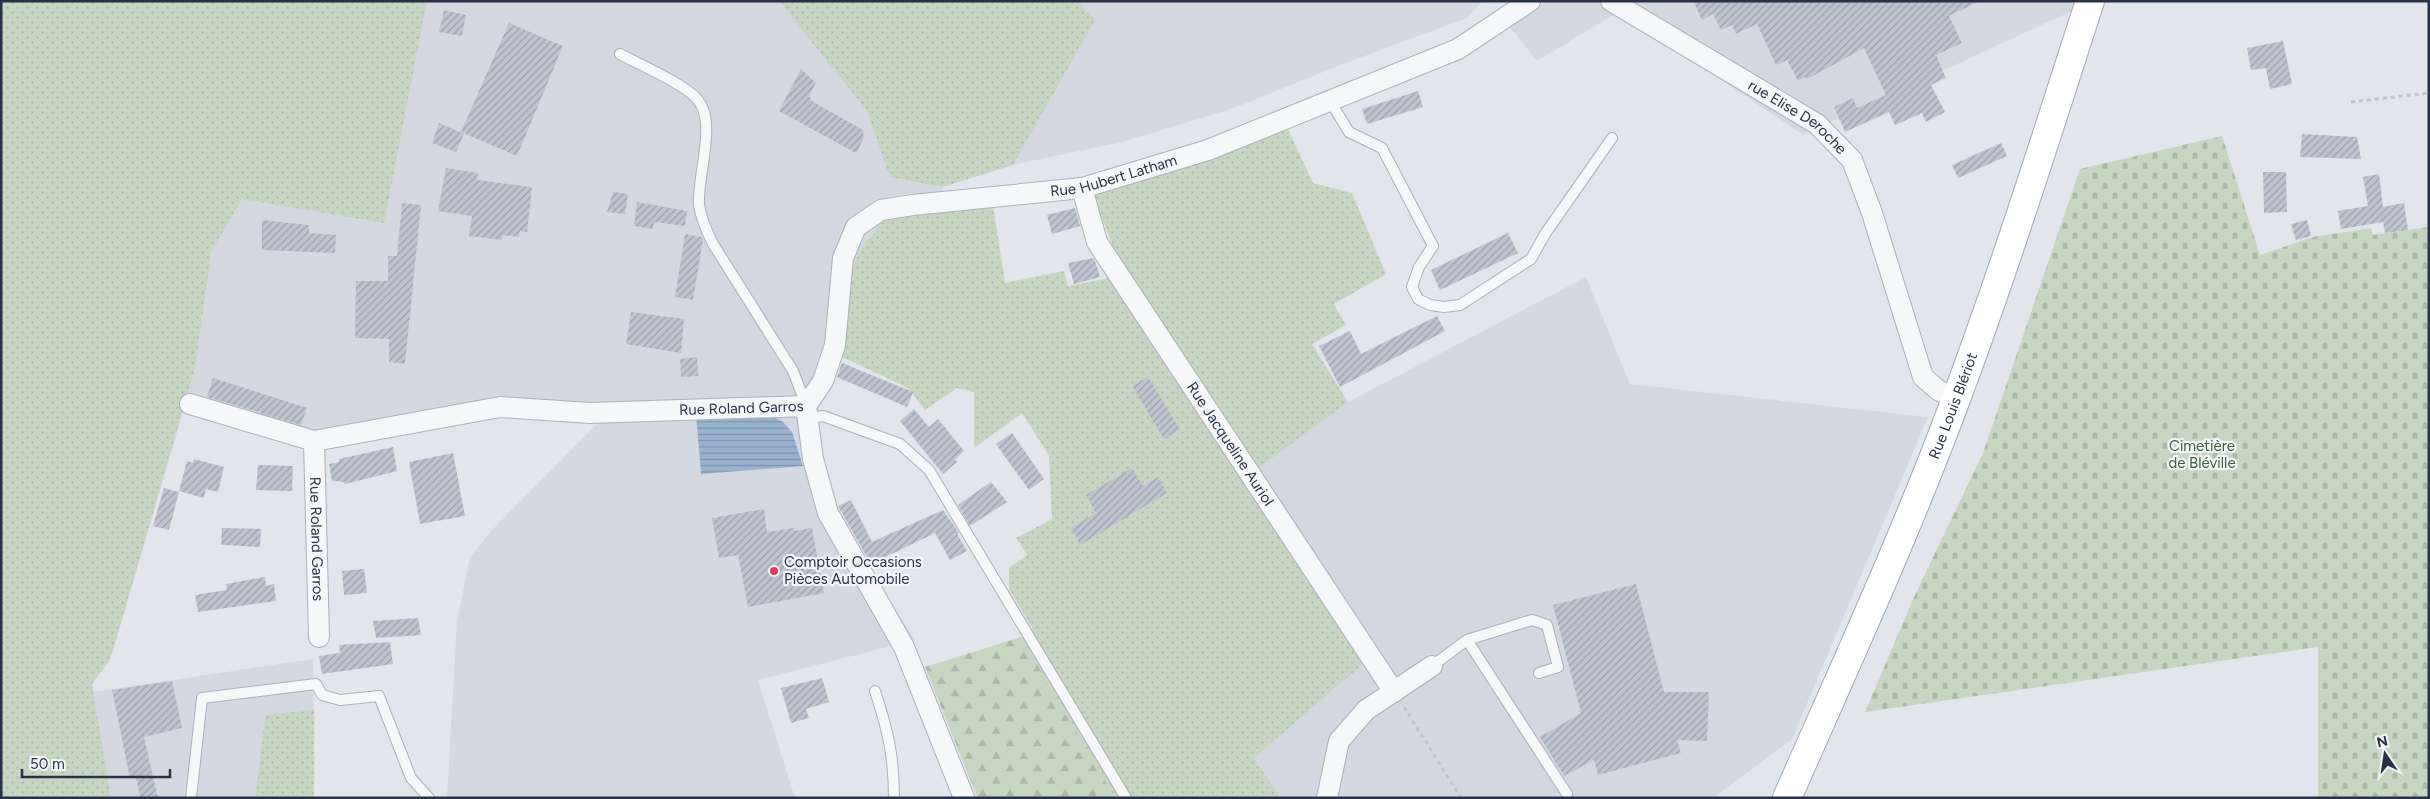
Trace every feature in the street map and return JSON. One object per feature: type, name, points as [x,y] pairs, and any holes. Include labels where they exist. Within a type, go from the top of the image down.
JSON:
[{"type":"main road","name":"Rue Louis Blériot","points":[[1787,798],[1896,549],[1956,399],[2042,152],[2090,1]]},
{"type":"street","name":"Rue Hubert Latham","points":[[807,412],[823,381],[835,345],[842,258],[856,227],[881,210],[1082,188],[1208,150],[1458,49],[1530,1]]},
{"type":"street","name":"rue Elise Deroche","points":[[1611,1],[1817,124],[1852,160],[1872,213],[1923,377],[1938,390],[1956,399]]},
{"type":"street","name":"Rue Jacqueline Auriol","points":[[1082,188],[1098,242],[1394,692]]},
{"type":"street","name":"Rue Roland Garros","points":[[190,404],[314,441],[500,407],[590,413],[807,412],[813,459],[828,513],[904,647],[964,798]]},
{"type":"street","name":"Rue Roland Garros","points":[[314,441],[319,637]]},
{"type":"street","points":[[1327,798],[1339,741],[1366,710],[1432,666]]},
{"type":"lane","points":[[620,54],[687,90],[698,100],[705,112],[706,124],[699,185],[699,206],[703,223],[713,244],[793,371],[807,412],[900,444],[929,470],[1126,798]]},
{"type":"lane","points":[[1330,100],[1349,132],[1382,148],[1433,246],[1419,267],[1412,287],[1418,298],[1437,306],[1460,304],[1531,259],[1545,234],[1612,138]]},
{"type":"lane","points":[[1432,666],[1467,640],[1532,620],[1547,624],[1558,667],[1539,673]]},
{"type":"lane","points":[[1467,640],[1567,794]]},
{"type":"lane","points":[[190,798],[202,698],[316,684],[322,695],[340,700],[379,696],[410,778],[429,798]]},
{"type":"lane","points":[[875,691],[886,727],[894,764],[894,798]]},
{"type":"path","points":[[2351,102],[2429,93]]},
{"type":"path","points":[[1394,692],[1461,798]]},
{"type":"shaded area","points":[[1,1],[1483,1],[1467,18],[1343,64],[1234,108],[1122,142],[1013,165],[942,187],[948,207],[912,211],[818,402],[820,468],[831,497],[872,573],[915,640],[758,680],[795,798],[447,798],[457,621],[470,557],[492,530],[602,419],[542,414],[476,419],[307,448],[183,412],[114,647],[109,661],[92,684],[93,692],[313,659],[314,710],[265,716],[255,798],[1,798]]},
{"type":"shaded area","points":[[1547,1],[2075,1],[2072,11],[1803,135],[1620,11],[1537,61],[1510,27]]},
{"type":"shaded area","points":[[1586,277],[1630,384],[1928,417],[1792,739],[1713,798],[1281,798],[1254,758],[1364,663],[1259,468],[1348,402]]},
{"type":"green space","points":[[1,1],[427,1],[384,223],[242,199],[211,252],[195,368],[114,647],[109,661],[92,684],[111,798],[1,798]]},
{"type":"green space","points":[[779,1],[1077,1],[1095,20],[1013,165],[942,187],[890,177],[867,111]]},
{"type":"green space","points":[[1288,129],[1313,183],[1352,193],[1386,274],[1334,304],[1346,325],[1312,344],[1348,402],[1259,468],[1364,663],[1254,758],[1281,798],[1115,798],[1021,637],[1033,630],[1009,589],[1009,568],[1027,555],[1016,538],[1052,519],[1049,456],[1022,413],[974,448],[974,392],[957,388],[925,410],[908,388],[838,355],[851,269],[863,246],[887,217],[993,205],[1005,283],[1064,271],[1068,286],[1105,279],[1122,270],[1093,195]]},
{"type":"green space","name":"Cimetière de Bléville","points":[[2222,136],[2260,255],[2313,237],[2371,228],[2373,235],[2429,227],[2429,798],[2318,798],[2318,647],[1865,712],[1914,597],[1983,453],[2080,169]]},
{"type":"green space","points":[[1021,637],[1115,798],[978,798],[925,667]]},
{"type":"green space","points":[[314,710],[314,798],[255,798],[265,715]]},
{"type":"water","points":[[696,414],[771,415],[783,422],[792,432],[803,466],[701,474]]},
{"type":"building","points":[[1693,1],[1980,1],[1949,16],[1962,43],[1936,55],[1946,78],[1931,85],[1945,112],[1926,122],[1922,113],[1895,125],[1889,112],[1845,132],[1834,107],[1853,98],[1857,108],[1886,95],[1864,48],[1807,79],[1805,77],[1798,81],[1787,60],[1776,65],[1757,24],[1736,34],[1732,25],[1721,30],[1713,14],[1702,20]]},
{"type":"building","points":[[444,10],[466,15],[462,36],[439,32]]},
{"type":"building","points":[[509,23],[563,46],[517,156],[461,132]]},
{"type":"building","points":[[2283,41],[2292,84],[2270,89],[2266,68],[2251,70],[2247,48]]},
{"type":"building","points":[[801,69],[816,83],[809,96],[810,100],[863,130],[864,138],[856,153],[779,111]]},
{"type":"building","points":[[1418,91],[1423,107],[1367,124],[1362,109]]},
{"type":"building","points":[[439,123],[464,134],[456,152],[432,143]]},
{"type":"building","points":[[2302,134],[2357,137],[2361,159],[2300,157]]},
{"type":"building","points":[[2001,143],[2007,156],[1958,178],[1952,165]]},
{"type":"building","points":[[446,168],[478,173],[477,180],[532,187],[527,232],[520,231],[519,237],[502,235],[502,240],[469,236],[472,216],[438,211]]},
{"type":"building","points":[[2263,172],[2286,172],[2287,212],[2264,213]]},
{"type":"building","points":[[2379,174],[2383,207],[2404,203],[2408,230],[2385,233],[2383,222],[2341,229],[2338,211],[2368,206],[2363,177]]},
{"type":"building","points":[[613,192],[628,194],[625,214],[607,212]]},
{"type":"building","points":[[637,202],[687,211],[685,226],[654,222],[653,229],[634,226]]},
{"type":"building","points":[[402,203],[421,205],[405,364],[389,362],[389,339],[355,338],[356,281],[388,281],[388,256],[397,256]]},
{"type":"building","points":[[1075,208],[1080,226],[1052,234],[1047,215]]},
{"type":"building","points":[[262,220],[309,225],[309,233],[336,235],[335,253],[262,250]]},
{"type":"building","points":[[2307,220],[2311,236],[2296,240],[2291,224]]},
{"type":"building","points":[[1508,233],[1518,253],[1440,290],[1431,270]]},
{"type":"building","points":[[685,234],[702,237],[703,240],[693,300],[675,297]]},
{"type":"building","points":[[1094,258],[1100,277],[1074,284],[1068,263]]},
{"type":"building","points":[[631,312],[684,319],[681,353],[626,344]]},
{"type":"building","points":[[1437,316],[1445,331],[1340,387],[1319,346],[1350,331],[1361,354]]},
{"type":"building","points":[[697,357],[698,376],[681,377],[680,359]]},
{"type":"building","points":[[842,363],[913,392],[907,407],[837,377]]},
{"type":"building","points":[[1148,377],[1180,429],[1164,439],[1132,386]]},
{"type":"building","points":[[213,378],[307,408],[301,425],[260,413],[260,408],[259,412],[207,397]]},
{"type":"building","points":[[914,409],[929,427],[938,419],[964,451],[955,459],[957,462],[943,474],[900,421]]},
{"type":"building","points":[[1012,433],[1044,479],[1029,490],[996,444]]},
{"type":"building","points":[[393,447],[397,471],[345,484],[344,482],[332,481],[329,464],[339,462],[339,459]]},
{"type":"building","points":[[453,453],[465,516],[420,524],[409,462]]},
{"type":"building","points":[[194,459],[224,467],[218,492],[206,489],[204,498],[179,491],[187,461],[193,463]]},
{"type":"building","points":[[258,465],[293,466],[292,491],[256,490]]},
{"type":"building","points":[[1132,468],[1143,486],[1158,477],[1167,493],[1080,545],[1071,528],[1096,513],[1086,495]]},
{"type":"building","points":[[991,482],[1007,502],[970,526],[958,505]]},
{"type":"building","points":[[164,488],[179,492],[169,530],[153,526]]},
{"type":"building","points":[[851,500],[872,542],[943,510],[959,533],[957,534],[967,551],[950,560],[935,533],[871,564],[838,506]]},
{"type":"building","points":[[764,509],[767,532],[794,528],[794,531],[812,528],[824,593],[748,607],[738,555],[719,558],[712,518]]},
{"type":"building","points":[[222,528],[261,529],[260,547],[221,545]]},
{"type":"building","points":[[364,569],[367,593],[344,595],[342,571]]},
{"type":"building","points":[[265,577],[266,586],[274,584],[276,601],[198,612],[195,595],[227,590],[226,584]]},
{"type":"building","points":[[1636,584],[1664,692],[1709,692],[1707,741],[1677,740],[1681,753],[1598,775],[1594,760],[1564,776],[1540,737],[1581,713],[1553,605]]},
{"type":"building","points":[[418,618],[421,635],[376,638],[373,621]]},
{"type":"building","points":[[390,642],[393,664],[322,674],[319,656],[340,653],[339,645]]},
{"type":"building","points":[[822,678],[829,702],[806,709],[809,718],[791,723],[781,688]]},
{"type":"building","points":[[172,681],[182,728],[144,737],[158,798],[140,798],[136,777],[130,778],[112,690]]},
{"type":"place","name":"Comptoir Occasions Pièces Automobile","points":[[774,571]]}]
